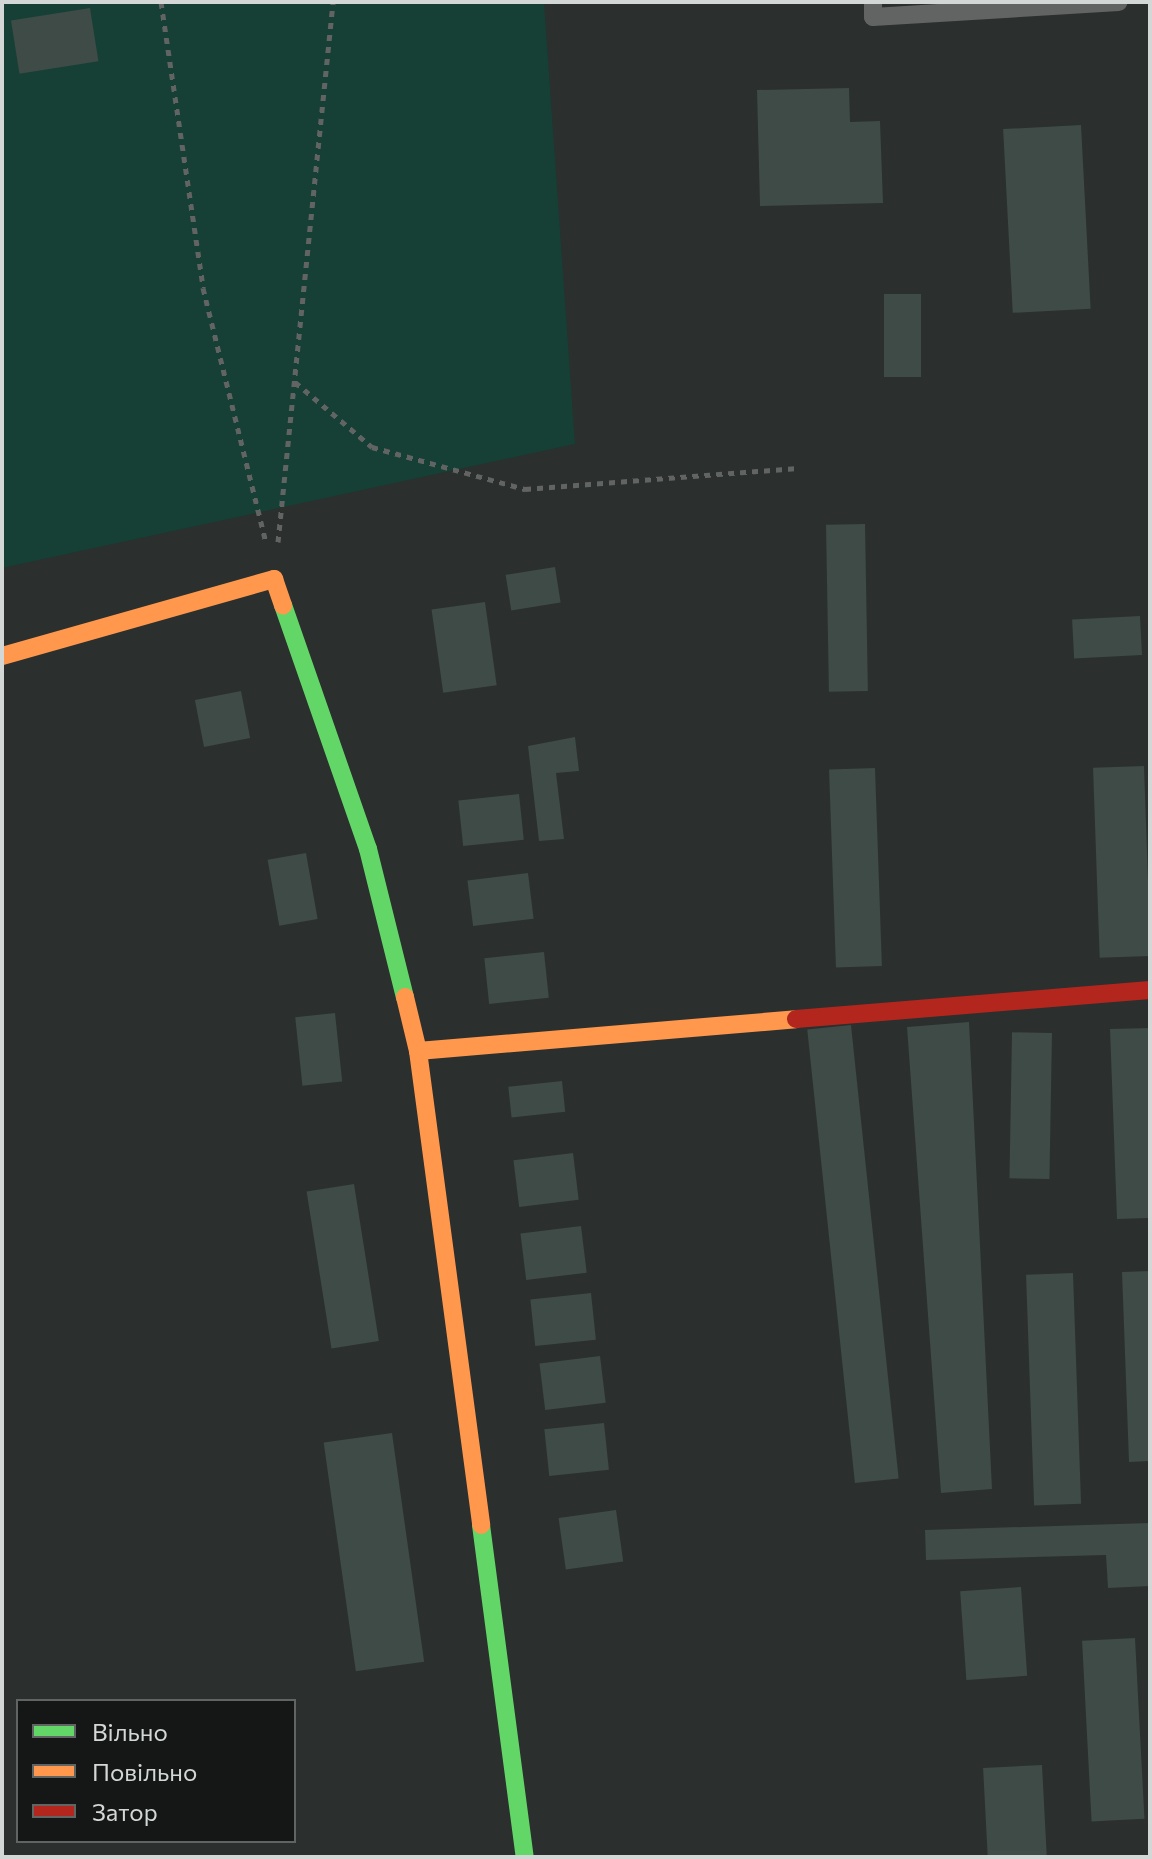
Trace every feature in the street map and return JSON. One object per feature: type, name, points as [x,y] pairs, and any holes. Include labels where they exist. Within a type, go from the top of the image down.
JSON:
[{"type":"street","points":[[2,656],[274,579],[368,849],[418,1051],[525,1857]]},
{"type":"street","points":[[418,1051],[1150,990]]},
{"type":"lane","points":[[873,2],[873,17],[1119,2]]},
{"type":"path","points":[[161,2],[203,288],[274,579]]},
{"type":"path","points":[[274,579],[333,2]]},
{"type":"path","points":[[295,382],[372,447],[525,489],[798,468]]},
{"type":"green space","points":[[2,2],[544,2],[575,444],[2,568]]},
{"type":"building","points":[[90,8],[98,61],[19,74],[11,21]]},
{"type":"building","points":[[849,88],[850,122],[880,121],[883,203],[760,206],[757,90]]},
{"type":"building","points":[[1081,125],[1091,309],[1013,313],[1003,129]]},
{"type":"building","points":[[884,294],[921,294],[921,377],[884,377]]},
{"type":"building","points":[[865,524],[868,691],[829,692],[826,525]]},
{"type":"building","points":[[555,567],[561,603],[511,610],[506,575]]},
{"type":"building","points":[[485,602],[497,685],[443,693],[432,610]]},
{"type":"building","points":[[1140,616],[1142,655],[1074,659],[1072,620]]},
{"type":"building","points":[[241,691],[250,738],[204,747],[195,700]]},
{"type":"building","points":[[575,737],[579,771],[556,773],[564,839],[539,841],[528,746]]},
{"type":"building","points":[[1144,766],[1150,956],[1100,958],[1093,768]]},
{"type":"building","points":[[875,768],[882,966],[836,967],[829,770]]},
{"type":"building","points":[[519,794],[524,840],[463,846],[458,800]]},
{"type":"building","points":[[306,853],[318,919],[279,926],[268,860]]},
{"type":"building","points":[[528,873],[534,919],[473,926],[467,880]]},
{"type":"building","points":[[544,952],[549,998],[489,1004],[484,958]]},
{"type":"building","points":[[335,1013],[342,1082],[302,1086],[295,1017]]},
{"type":"building","points":[[969,1022],[992,1489],[941,1493],[907,1027]]},
{"type":"building","points":[[851,1025],[899,1479],[855,1483],[807,1030]]},
{"type":"building","points":[[1150,1028],[1150,1218],[1117,1219],[1110,1029]]},
{"type":"building","points":[[1012,1032],[1052,1033],[1049,1179],[1009,1178]]},
{"type":"building","points":[[562,1081],[565,1112],[512,1117],[508,1087]]},
{"type":"building","points":[[573,1153],[579,1200],[519,1207],[513,1160]]},
{"type":"building","points":[[354,1184],[379,1341],[331,1349],[307,1192]]},
{"type":"building","points":[[581,1226],[587,1273],[526,1280],[520,1233]]},
{"type":"building","points":[[1150,1271],[1150,1461],[1129,1462],[1122,1272]]},
{"type":"building","points":[[1073,1273],[1081,1504],[1034,1505],[1026,1275]]},
{"type":"building","points":[[591,1293],[596,1340],[535,1346],[530,1299]]},
{"type":"building","points":[[600,1356],[606,1403],[545,1410],[539,1363]]},
{"type":"building","points":[[604,1423],[609,1470],[549,1476],[544,1429]]},
{"type":"building","points":[[392,1433],[424,1662],[356,1671],[324,1443]]},
{"type":"building","points":[[616,1510],[623,1561],[566,1570],[559,1518]]},
{"type":"building","points":[[1150,1523],[1150,1586],[1108,1588],[1106,1555],[926,1560],[925,1530]]},
{"type":"building","points":[[1021,1587],[1027,1676],[966,1680],[960,1591]]},
{"type":"building","points":[[1135,1638],[1144,1819],[1092,1822],[1082,1641]]},
{"type":"building","points":[[1042,1765],[1047,1857],[988,1857],[983,1768]]},
{"type":"traffic: fast","points":[[283,605],[368,849],[405,997]]},
{"type":"traffic: fast","points":[[481,1525],[525,1857]]},
{"type":"traffic: slow","points":[[2,656],[274,579],[283,605]]},
{"type":"traffic: slow","points":[[405,997],[418,1051],[481,1525]]},
{"type":"traffic: slow","points":[[418,1051],[796,1019]]},
{"type":"traffic: jam","points":[[796,1019],[1150,990]]}]
